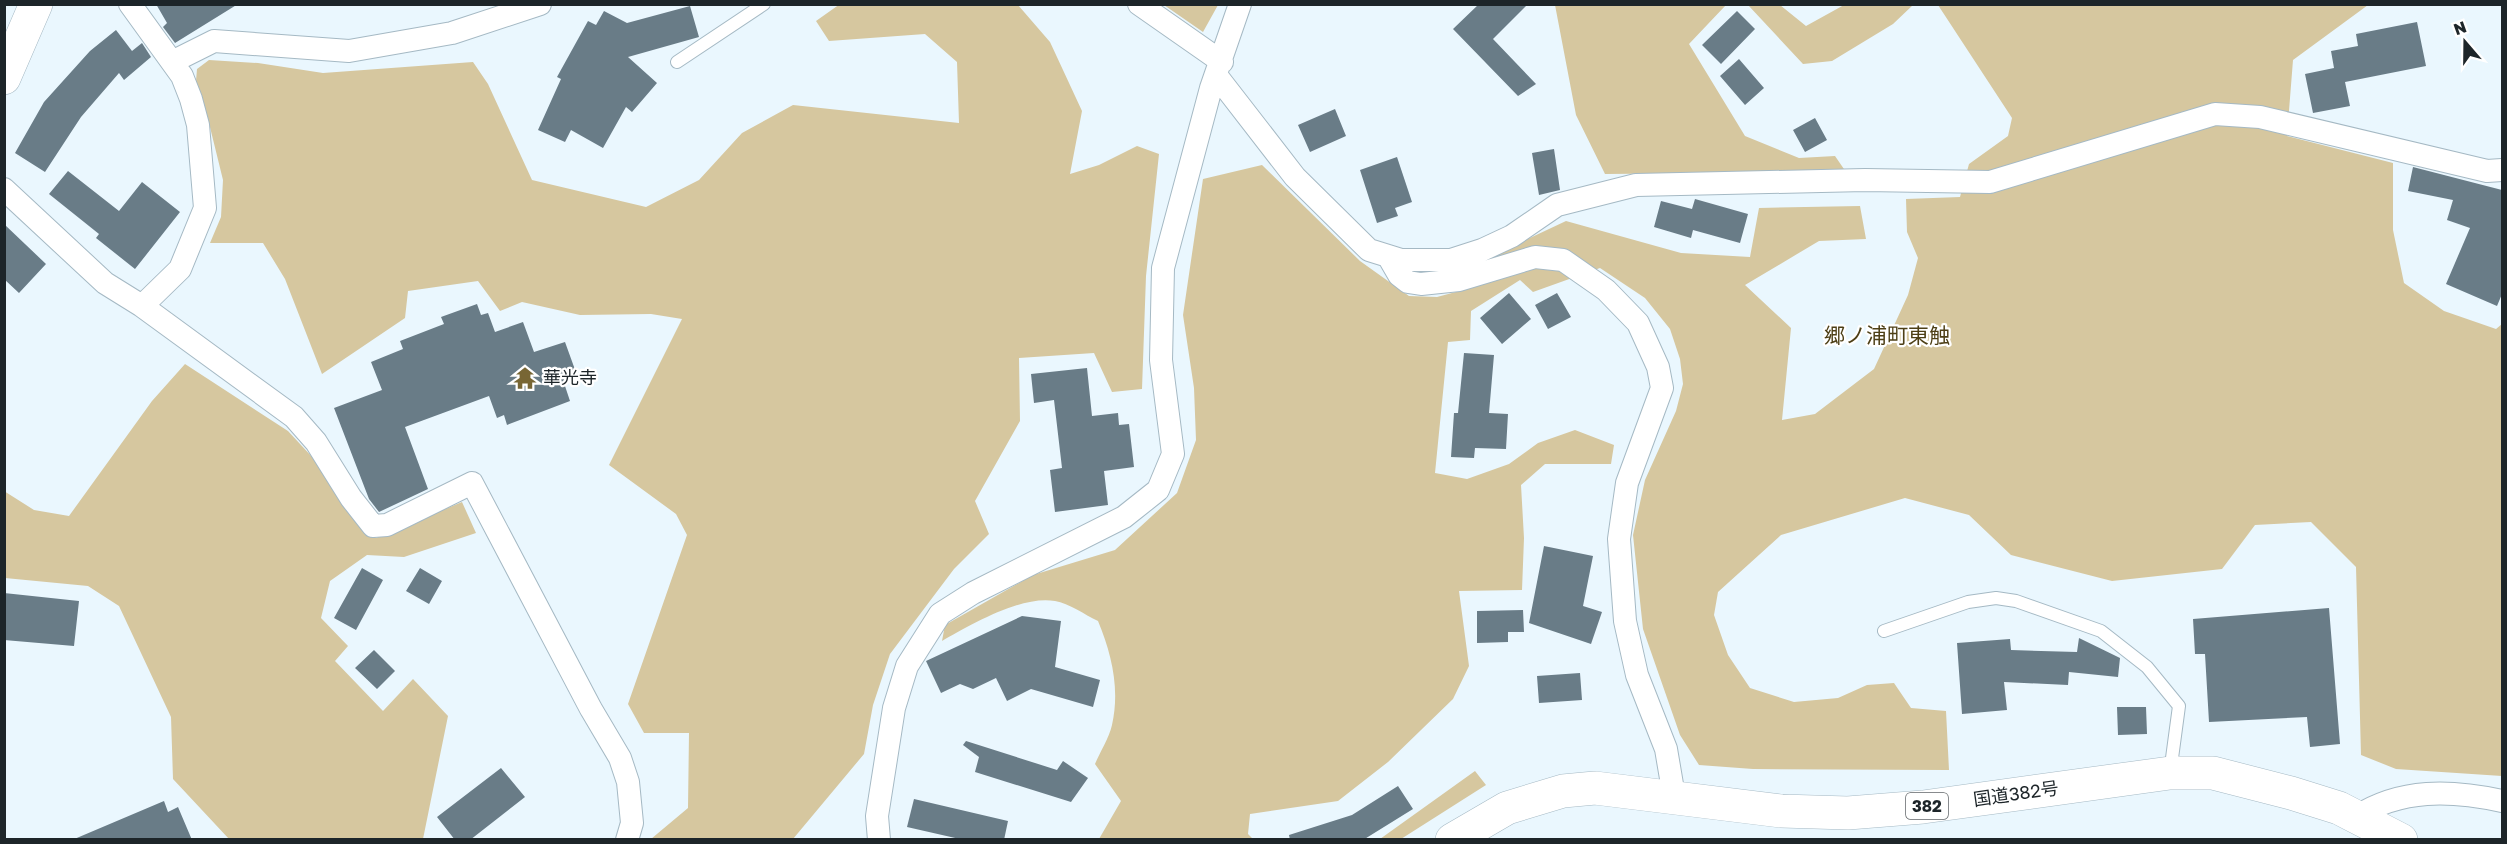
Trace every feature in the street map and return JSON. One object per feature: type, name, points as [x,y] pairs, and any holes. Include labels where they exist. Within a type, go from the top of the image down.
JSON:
[{"type":"highway","points":[[4,78],[36,4]]},
{"type":"highway","name":"国道382号","points":[[1452,840],[1507,808],[1563,791],[1596,788],[1781,811],[1848,813],[1923,807],[2170,773],[2212,773],[2248,781],[2329,805],[2400,840]]},
{"type":"street","points":[[130,4],[182,76],[198,125],[205,208],[180,269],[142,306]]},
{"type":"street","points":[[172,62],[214,41],[349,51],[452,33],[540,4]]},
{"type":"street","points":[[1139,4],[1219,69],[1295,177],[1369,250],[1401,260],[1451,260],[1482,250],[1512,236],[1557,205],[1636,185],[1865,180],[1990,182],[2215,114],[2260,117],[2487,171],[2502,170]]},
{"type":"street","points":[[879,840],[877,816],[894,708],[907,666],[940,614],[974,593],[1124,518],[1158,490],[1173,454],[1161,360],[1163,268],[1219,69],[1240,4]]},
{"type":"street","points":[[4,189],[105,283],[142,306],[294,417],[316,442],[351,498],[373,526],[387,525],[472,483],[591,709],[620,758],[628,782],[632,823],[627,840]]},
{"type":"street","points":[[1388,256],[1399,275],[1408,282],[1421,284],[1459,280],[1535,257],[1563,260],[1606,290],[1638,323],[1658,367],[1662,388],[1627,483],[1619,539],[1623,597],[1625,621],[1637,675],[1666,749],[1674,796]]},
{"type":"street","points":[[2356,817],[2377,803],[2413,793],[2485,797],[2502,801]]},
{"type":"lane","points":[[676,62],[764,4]]},
{"type":"lane","points":[[1884,630],[1968,602],[1996,598],[2016,601],[2101,631],[2147,667],[2179,706],[2170,773]]},
{"type":"shaded area","points":[[840,4],[1018,5],[1050,42],[1082,111],[1070,174],[1099,165],[1137,146],[1159,154],[1146,276],[1142,389],[1112,392],[1094,353],[1019,358],[1020,421],[975,501],[989,534],[954,569],[890,654],[873,705],[864,754],[793,839],[651,839],[688,808],[689,733],[644,733],[628,704],[687,535],[676,514],[609,465],[682,319],[651,314],[580,315],[522,302],[500,311],[478,281],[408,291],[405,318],[322,374],[285,279],[263,243],[210,243],[221,217],[223,180],[196,81],[197,69],[209,60],[258,63],[323,73],[473,62],[488,84],[532,180],[646,207],[699,180],[742,133],[793,105],[959,123],[957,62],[925,34],[829,41],[816,21]]},
{"type":"shaded area","points":[[1164,5],[1218,5],[1203,32]]},
{"type":"shaded area","points":[[1555,5],[1726,5],[1689,44],[1745,136],[1799,158],[1835,156],[1846,172],[1605,174],[1576,115]]},
{"type":"shaded area","points":[[1748,5],[1780,5],[1806,26],[1844,5],[1913,5],[1893,24],[1832,61],[1803,64]]},
{"type":"shaded area","points":[[1938,5],[2368,5],[2293,60],[2287,136],[2393,163],[2393,230],[2404,283],[2444,311],[2496,329],[2502,324],[2502,776],[2396,769],[2361,755],[2356,567],[2311,522],[2255,525],[2222,569],[2112,581],[2011,555],[1969,515],[1905,498],[1781,535],[1718,592],[1714,615],[1728,655],[1750,688],[1794,702],[1838,698],[1867,685],[1894,683],[1911,708],[1946,711],[1949,770],[1753,769],[1699,765],[1680,735],[1643,629],[1633,535],[1645,480],[1676,411],[1683,384],[1680,359],[1670,329],[1645,298],[1600,268],[1533,292],[1520,280],[1471,311],[1470,340],[1448,342],[1435,473],[1467,479],[1509,464],[1538,443],[1575,430],[1614,445],[1611,464],[1545,464],[1521,485],[1524,538],[1522,590],[1459,591],[1469,666],[1453,699],[1388,762],[1338,801],[1250,814],[1248,834],[1253,839],[1099,839],[1121,801],[1095,764],[1111,730],[1115,698],[1111,659],[1098,621],[1066,604],[1042,600],[1027,602],[997,613],[942,641],[945,625],[1033,575],[1115,550],[1177,493],[1196,440],[1194,388],[1183,315],[1203,179],[1262,165],[1360,261],[1409,296],[1437,297],[1482,285],[1483,260],[1566,221],[1681,253],[1750,257],[1759,208],[1860,206],[1866,239],[1819,241],[1745,285],[1791,328],[1782,420],[1815,414],[1874,369],[1908,295],[1918,258],[1907,232],[1906,199],[1960,197],[1969,164],[2008,136],[2012,118]]},
{"type":"shaded area","points":[[185,364],[288,431],[326,472],[355,520],[376,538],[462,502],[476,533],[404,557],[367,555],[330,581],[321,618],[348,646],[335,661],[383,711],[413,679],[448,716],[423,839],[229,839],[173,779],[171,717],[119,606],[88,586],[5,578],[4,491],[34,510],[69,516],[152,401]]},
{"type":"shaded area","points":[[1475,771],[1486,785],[1401,839],[1380,839]]},
{"type":"building","points":[[156,4],[238,4],[175,43],[163,27],[167,23]]},
{"type":"building","points":[[1479,4],[1528,4],[1493,39],[1536,84],[1518,96],[1453,29]]},
{"type":"building","points":[[690,6],[699,37],[628,57],[657,83],[632,112],[626,107],[603,148],[571,130],[565,142],[538,130],[561,79],[557,77],[588,21],[596,25],[604,11],[627,23]]},
{"type":"building","points":[[1737,11],[1755,29],[1721,64],[1702,45]]},
{"type":"building","points":[[2417,22],[2426,66],[2345,82],[2350,106],[2313,113],[2305,74],[2334,68],[2331,51],[2358,46],[2356,34]]},
{"type":"building","points":[[116,30],[132,51],[142,43],[151,57],[124,80],[119,73],[81,117],[45,172],[15,153],[44,102],[90,51]]},
{"type":"building","points":[[1739,59],[1764,88],[1745,105],[1720,76]]},
{"type":"building","points":[[1335,109],[1346,136],[1310,152],[1298,125]]},
{"type":"building","points":[[1815,118],[1827,140],[1805,152],[1793,130]]},
{"type":"building","points":[[1554,149],[1560,190],[1539,195],[1532,153]]},
{"type":"building","points":[[1397,157],[1412,202],[1395,208],[1398,216],[1377,223],[1360,170]]},
{"type":"building","points":[[2413,167],[2502,190],[2502,294],[2497,306],[2446,284],[2470,228],[2447,220],[2453,200],[2408,191]]},
{"type":"building","points":[[68,171],[119,211],[142,182],[180,212],[135,269],[96,238],[99,234],[49,194]]},
{"type":"building","points":[[1695,199],[1748,214],[1740,243],[1693,230],[1691,238],[1654,227],[1661,201],[1692,209]]},
{"type":"building","points":[[4,224],[46,264],[19,293],[4,279]]},
{"type":"building","points":[[1509,293],[1531,319],[1502,344],[1480,318]]},
{"type":"building","points":[[1557,293],[1571,317],[1548,329],[1535,305]]},
{"type":"building","points":[[477,304],[481,315],[488,313],[495,332],[523,322],[534,352],[565,342],[578,378],[564,383],[570,401],[507,425],[504,415],[497,418],[489,396],[405,427],[428,489],[379,512],[369,499],[334,408],[382,390],[371,362],[403,349],[400,341],[444,324],[441,317]]},
{"type":"building","points":[[1464,353],[1494,355],[1489,413],[1508,414],[1506,449],[1475,448],[1474,458],[1451,457],[1454,413],[1458,413]]},
{"type":"building","points":[[1087,368],[1092,416],[1118,413],[1119,425],[1129,424],[1134,467],[1104,471],[1108,505],[1055,512],[1050,470],[1062,468],[1054,400],[1034,403],[1031,374]]},
{"type":"building","points":[[1544,546],[1593,556],[1583,606],[1602,612],[1591,644],[1529,623]]},
{"type":"building","points":[[362,568],[383,580],[356,630],[334,618]]},
{"type":"building","points":[[420,568],[442,581],[429,604],[406,591]]},
{"type":"building","points":[[4,593],[79,601],[74,646],[4,640]]},
{"type":"building","points":[[2329,608],[2340,744],[2310,747],[2307,717],[2209,722],[2205,654],[2195,654],[2193,619]]},
{"type":"building","points":[[1523,610],[1524,632],[1508,632],[1508,642],[1477,643],[1477,611]]},
{"type":"building","points":[[1022,616],[1061,621],[1055,667],[1100,680],[1093,707],[1031,689],[1007,701],[996,678],[973,689],[960,684],[941,693],[926,661]]},
{"type":"building","points":[[2079,638],[2120,658],[2118,677],[2069,672],[2068,685],[2004,682],[2007,710],[1962,714],[1957,643],[2010,639],[2011,650],[2077,652]]},
{"type":"building","points":[[374,650],[395,671],[377,689],[355,668]]},
{"type":"building","points":[[1580,673],[1582,700],[1539,703],[1537,676]]},
{"type":"building","points":[[2117,707],[2146,707],[2147,734],[2118,735]]},
{"type":"building","points":[[966,741],[1057,770],[1063,761],[1088,778],[1071,802],[975,772],[979,757],[963,745]]},
{"type":"building","points":[[501,768],[525,797],[470,840],[455,840],[437,817]]},
{"type":"building","points":[[1398,786],[1413,809],[1363,840],[1290,840],[1289,835],[1352,815]]},
{"type":"building","points":[[914,799],[1008,821],[1004,840],[964,840],[907,827]]},
{"type":"building","points":[[164,801],[168,812],[178,807],[192,840],[72,840]]},
{"type":"place","name":"華光寺","points":[[525,378]]},
{"type":"district","name":"郷ノ浦町東触","points":[[1887,336]]}]
